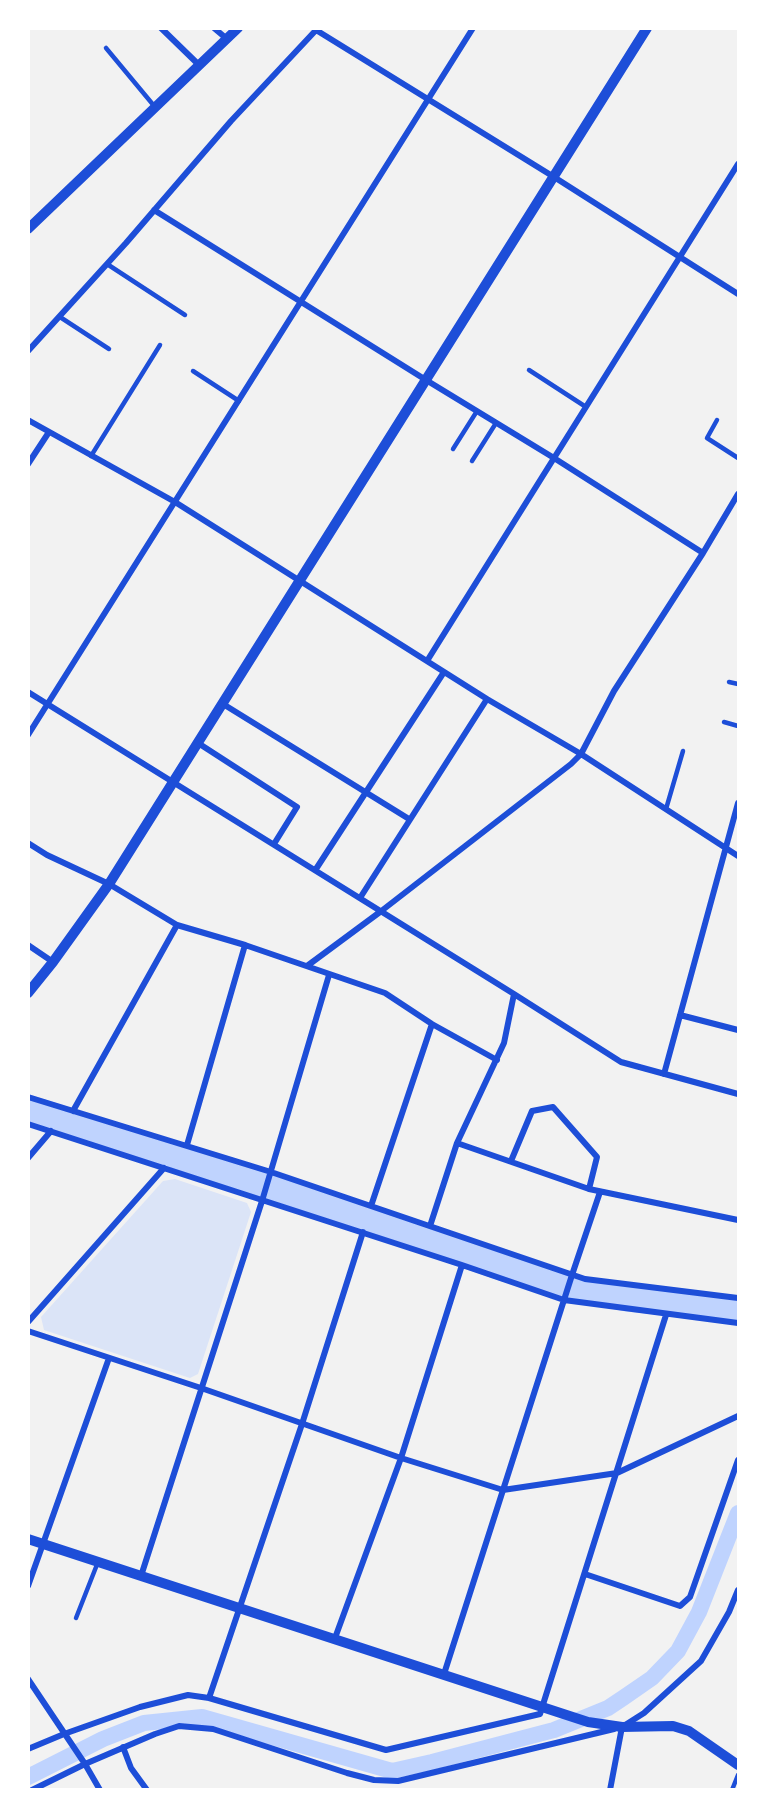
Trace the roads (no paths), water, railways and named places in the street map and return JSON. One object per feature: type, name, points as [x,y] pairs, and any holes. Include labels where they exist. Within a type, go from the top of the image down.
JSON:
[{"type":"street","points":[[161,28],[199,65]]},
{"type":"street","points":[[214,28],[227,39]]},
{"type":"street","points":[[28,229],[238,28]]},
{"type":"street","points":[[28,735],[473,28]]},
{"type":"street","points":[[28,993],[110,884],[647,28]]},
{"type":"street","points":[[28,351],[231,122],[317,29],[738,294]]},
{"type":"street","points":[[427,661],[738,165]]},
{"type":"street","points":[[154,210],[703,553]]},
{"type":"street","points":[[28,420],[175,502],[738,855]]},
{"type":"street","points":[[28,464],[49,432]]},
{"type":"street","points":[[307,966],[571,764],[580,754],[614,691],[703,553],[738,494]]},
{"type":"street","points":[[316,870],[444,672]]},
{"type":"street","points":[[28,692],[621,1062],[738,1094]]},
{"type":"street","points":[[360,898],[487,699]]},
{"type":"street","points":[[223,704],[409,819]]},
{"type":"street","points":[[198,743],[297,807],[274,844]]},
{"type":"street","points":[[664,1074],[738,803]]},
{"type":"street","points":[[28,843],[47,855],[110,884],[177,925],[245,945],[385,993],[432,1024],[497,1060]]},
{"type":"street","points":[[73,1111],[177,925]]},
{"type":"street","points":[[28,945],[53,962]]},
{"type":"street","points":[[187,1145],[245,945]]},
{"type":"street","points":[[141,1576],[262,1201],[329,975]]},
{"type":"street","points":[[430,1226],[456,1143],[497,1060],[508,1026],[514,994]]},
{"type":"street","points":[[680,1015],[738,1030]]},
{"type":"street","points":[[371,1206],[432,1024]]},
{"type":"street","points":[[28,1097],[271,1172],[572,1275],[738,1298]]},
{"type":"street","points":[[511,1161],[532,1111],[553,1107],[597,1157],[589,1189]]},
{"type":"street","points":[[28,1124],[363,1232],[564,1300],[738,1323]]},
{"type":"street","points":[[28,1158],[51,1131]]},
{"type":"street","points":[[456,1143],[589,1189],[738,1220]]},
{"type":"street","points":[[28,1323],[164,1168]]},
{"type":"street","points":[[444,1674],[600,1192]]},
{"type":"street","points":[[209,1698],[302,1424],[363,1232]]},
{"type":"street","points":[[335,1638],[401,1458],[462,1265]]},
{"type":"street","points":[[28,1749],[140,1707],[188,1695],[209,1698],[386,1750],[540,1714],[666,1315]]},
{"type":"street","points":[[28,1331],[201,1388],[401,1458],[503,1490],[617,1473],[738,1416]]},
{"type":"street","points":[[28,1586],[109,1358]]},
{"type":"street","points":[[585,1574],[680,1606],[690,1597],[738,1460]]},
{"type":"street","points":[[28,1539],[588,1722],[622,1727],[673,1726],[689,1731],[737,1761]]},
{"type":"street","points":[[32,1790],[123,1747],[179,1726],[213,1729],[347,1773],[374,1780],[398,1781],[622,1727],[644,1713],[701,1660],[729,1612],[738,1590]]},
{"type":"street","points":[[28,1678],[100,1790]]},
{"type":"street","points":[[610,1790],[622,1727]]},
{"type":"street","points":[[123,1747],[131,1768],[147,1790]]},
{"type":"lane","points":[[106,48],[155,107]]},
{"type":"lane","points":[[107,264],[185,315]]},
{"type":"lane","points":[[60,317],[109,348]]},
{"type":"lane","points":[[91,456],[160,345]]},
{"type":"lane","points":[[529,370],[586,407]]},
{"type":"lane","points":[[193,371],[239,401]]},
{"type":"lane","points":[[453,449],[477,411]]},
{"type":"lane","points":[[717,420],[707,438],[738,458]]},
{"type":"lane","points":[[472,461],[496,423]]},
{"type":"lane","points":[[729,682],[738,684]]},
{"type":"lane","points":[[723,722],[738,726]]},
{"type":"lane","points":[[666,809],[683,751]]},
{"type":"lane","points":[[76,1618],[98,1562]]},
{"type":"lane","points":[[732,1790],[738,1775]]},
{"type":"waterway","points":[[28,1108],[266,1186],[504,1268],[580,1289],[627,1298],[738,1309]]},
{"type":"waterway","points":[[28,1777],[103,1739],[144,1723],[202,1717],[392,1771],[554,1730],[608,1708],[652,1678],[678,1651],[699,1612],[738,1513]]}]
